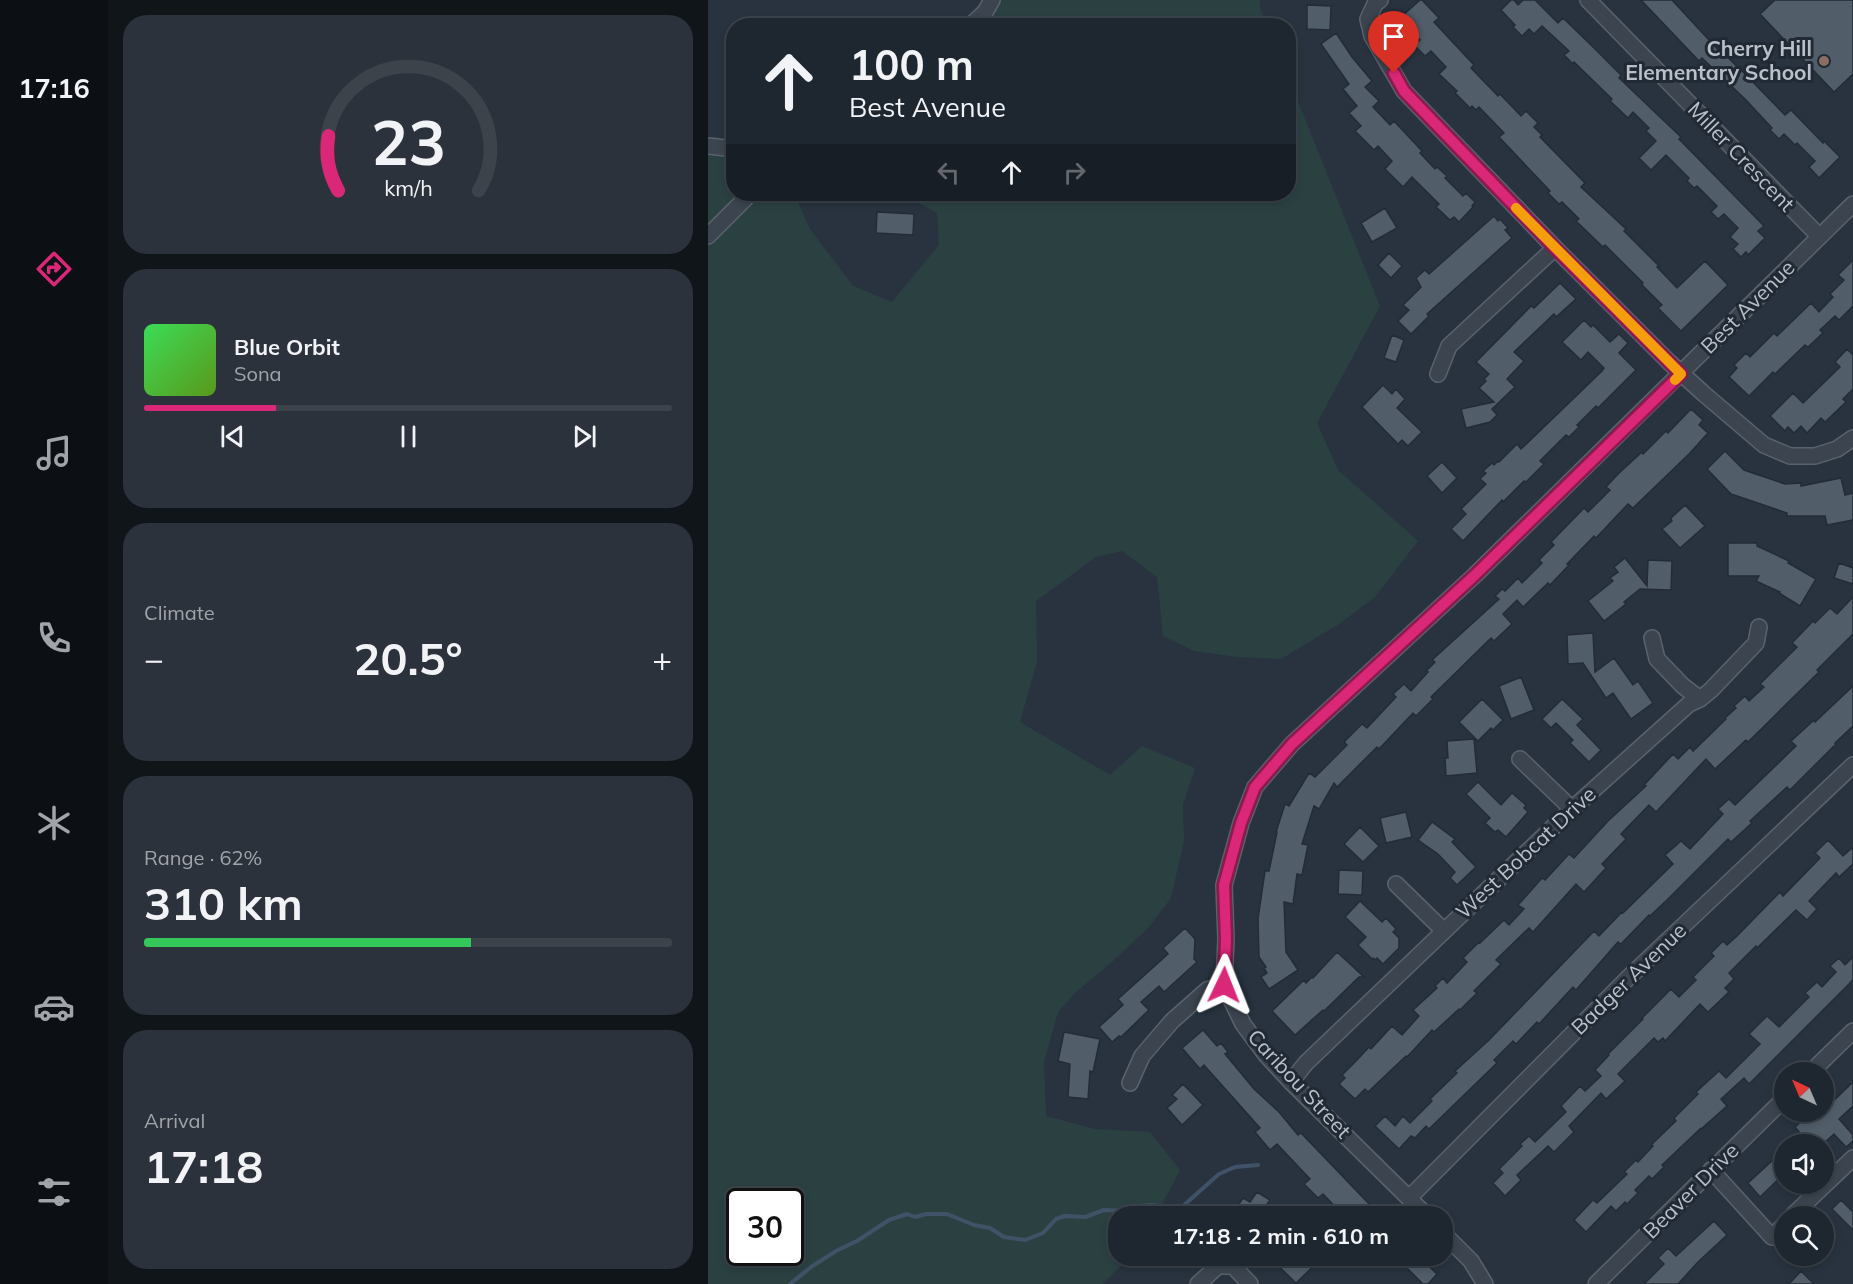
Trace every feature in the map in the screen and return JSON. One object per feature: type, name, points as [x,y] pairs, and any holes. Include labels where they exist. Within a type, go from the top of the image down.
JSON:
[{"type":"street","points":[[979,18],[992,0]]},
{"type":"street","points":[[1380,0],[1375,4],[1368,19],[1372,36],[1404,91],[1555,248],[1681,374],[1764,445],[1790,456],[1815,456],[1837,449],[1853,438]]},
{"type":"street","name":"Miller Crescent","points":[[1588,0],[1819,236]]},
{"type":"street","points":[[708,146],[726,148]]},
{"type":"street","points":[[708,236],[743,201]]},
{"type":"street","name":"Best Avenue","points":[[1255,787],[1292,744],[1475,575],[1853,204]]},
{"type":"street","points":[[1438,374],[1449,346],[1555,248]]},
{"type":"street","name":"West Bobcat Drive","points":[[1291,1082],[1306,1063],[1572,808],[1689,704],[1711,690],[1756,643],[1759,627]]},
{"type":"street","points":[[1652,638],[1657,659],[1683,686],[1700,699]]},
{"type":"street","points":[[1520,759],[1572,808]]},
{"type":"street","name":"Badger Avenue","points":[[1409,1198],[1628,978],[1853,765]]},
{"type":"street","name":"Caribou Street","points":[[1255,787],[1241,823],[1224,885],[1226,939],[1224,985],[1243,1024],[1266,1055],[1417,1206]]},
{"type":"street","points":[[1396,884],[1444,931]]},
{"type":"street","points":[[1130,1083],[1142,1056],[1172,1021],[1207,990],[1224,985]]},
{"type":"street","points":[[1821,1062],[1853,1031]]},
{"type":"street","name":"Beaver Drive","points":[[1596,1284],[1774,1109]]},
{"type":"street","points":[[1803,1206],[1853,1158]]},
{"type":"street","points":[[1711,1170],[1772,1237],[1774,1235]]},
{"type":"street","points":[[1453,1243],[1471,1261],[1485,1284]]},
{"type":"street","points":[[1198,1284],[1218,1266],[1233,1266],[1250,1284]]},
{"type":"green space","points":[[992,0],[1260,0],[1264,18],[977,18]]},
{"type":"green space","points":[[1296,96],[1380,306],[1317,423],[1338,470],[1418,541],[1375,597],[1339,624],[1281,659],[1237,657],[1194,651],[1163,636],[1157,577],[1122,551],[1096,557],[1036,601],[1037,661],[1020,722],[1110,775],[1142,746],[1195,768],[1183,804],[1184,841],[1171,898],[1149,927],[1076,992],[1058,1012],[1044,1062],[1046,1116],[1095,1129],[1150,1132],[1180,1170],[1161,1206],[1108,1206],[1108,1266],[1120,1266],[1103,1284],[708,1284],[708,241],[750,201],[797,201],[810,229],[853,286],[892,302],[939,245],[937,213],[915,201],[1296,201]]},
{"type":"green space","points":[[708,155],[726,158],[726,201],[735,201],[708,227]]},
{"type":"building","points":[[1420,0],[1439,18],[1434,22],[1474,65],[1471,68],[1521,116],[1526,111],[1538,123],[1534,127],[1542,135],[1540,137],[1585,183],[1581,187],[1626,229],[1624,231],[1677,288],[1705,261],[1728,285],[1681,331],[1658,308],[1662,305],[1642,285],[1643,283],[1605,245],[1603,247],[1576,221],[1579,219],[1562,202],[1559,204],[1548,193],[1550,191],[1499,137],[1504,133],[1479,107],[1476,110],[1472,106],[1470,108],[1455,93],[1457,91],[1439,74],[1446,67],[1431,51],[1425,56],[1414,45],[1420,40],[1400,18]]},
{"type":"building","points":[[1511,0],[1518,5],[1523,0],[1535,0],[1558,23],[1563,18],[1621,75],[1619,78],[1681,137],[1679,139],[1764,226],[1758,231],[1765,238],[1748,255],[1746,252],[1741,257],[1733,249],[1738,244],[1730,237],[1738,228],[1724,214],[1718,219],[1711,212],[1717,206],[1697,186],[1694,188],[1687,181],[1689,178],[1666,155],[1651,170],[1639,158],[1656,141],[1646,131],[1649,128],[1633,112],[1628,118],[1610,101],[1612,99],[1564,55],[1569,51],[1542,26],[1534,34],[1529,29],[1522,36],[1513,27],[1515,25],[1501,10]]},
{"type":"building","points":[[1641,0],[1672,0],[1721,53],[1785,115],[1791,110],[1840,157],[1819,178],[1809,167],[1815,161],[1797,143],[1795,145],[1784,134],[1779,139],[1746,100],[1702,58],[1699,61]]},
{"type":"building","name":"Cherry Hill Elementary School","points":[[1775,0],[1853,0],[1853,74],[1834,92],[1760,14]]},
{"type":"building","points":[[1307,5],[1331,6],[1330,30],[1307,29]]},
{"type":"building","points":[[1336,33],[1372,81],[1365,87],[1379,101],[1373,107],[1390,125],[1394,121],[1422,151],[1420,153],[1435,169],[1437,167],[1447,176],[1445,178],[1463,196],[1466,193],[1475,202],[1459,222],[1454,217],[1450,220],[1436,207],[1439,204],[1412,177],[1403,187],[1385,169],[1392,161],[1378,146],[1374,150],[1355,131],[1361,126],[1349,113],[1357,106],[1343,89],[1349,84],[1321,44]]},
{"type":"building","points":[[1385,208],[1397,228],[1372,242],[1361,223]]},
{"type":"building","points":[[877,212],[914,214],[913,235],[876,233]]},
{"type":"building","points":[[1494,216],[1508,228],[1505,230],[1512,238],[1427,314],[1429,316],[1411,334],[1398,321],[1409,310],[1403,305],[1421,287],[1416,278],[1425,270],[1429,274]]},
{"type":"building","points":[[1389,253],[1402,266],[1391,278],[1378,265]]},
{"type":"building","points":[[1853,260],[1853,306],[1839,320],[1835,316],[1820,330],[1823,333],[1808,347],[1805,345],[1749,396],[1729,377],[1737,368],[1734,365],[1746,353],[1750,357],[1774,333],[1777,336],[1811,303],[1819,312],[1833,297],[1830,294],[1844,280],[1838,275]]},
{"type":"building","points":[[1560,283],[1576,299],[1556,317],[1554,314],[1514,352],[1524,361],[1507,379],[1515,387],[1492,409],[1497,415],[1490,422],[1466,428],[1461,409],[1494,402],[1479,388],[1489,374],[1476,362],[1531,306],[1534,308]]},
{"type":"building","points":[[1584,320],[1591,327],[1593,325],[1610,342],[1619,334],[1628,343],[1619,353],[1636,370],[1598,408],[1596,406],[1577,425],[1579,427],[1569,437],[1566,435],[1540,461],[1544,464],[1503,502],[1502,500],[1463,541],[1451,529],[1466,514],[1461,509],[1486,484],[1480,479],[1486,473],[1483,471],[1492,463],[1494,465],[1499,462],[1517,444],[1521,449],[1603,370],[1604,368],[1588,352],[1581,360],[1562,342]]},
{"type":"building","points":[[1392,335],[1404,340],[1396,362],[1384,358]]},
{"type":"building","points":[[1847,349],[1853,355],[1853,389],[1843,399],[1846,402],[1825,422],[1821,418],[1807,433],[1801,426],[1794,433],[1788,427],[1785,431],[1770,416],[1793,393],[1803,403],[1840,367],[1835,362]]},
{"type":"building","points":[[1383,385],[1392,394],[1396,389],[1405,399],[1397,408],[1422,432],[1408,446],[1402,440],[1398,444],[1362,407]]},
{"type":"building","points":[[1691,409],[1703,420],[1699,425],[1708,433],[1689,454],[1633,508],[1628,504],[1596,538],[1594,536],[1550,585],[1548,583],[1523,607],[1517,600],[1503,614],[1512,624],[1494,641],[1491,638],[1431,697],[1433,699],[1416,716],[1413,713],[1379,749],[1377,747],[1337,787],[1334,783],[1319,809],[1314,806],[1302,844],[1308,845],[1302,875],[1297,874],[1293,904],[1284,902],[1286,952],[1298,970],[1269,989],[1261,977],[1267,973],[1259,957],[1258,919],[1265,871],[1269,871],[1276,832],[1285,804],[1289,806],[1309,773],[1315,777],[1347,745],[1344,742],[1362,724],[1367,728],[1396,697],[1393,694],[1404,684],[1411,691],[1435,662],[1432,660],[1499,599],[1495,596],[1502,589],[1505,591],[1518,578],[1522,583],[1542,563],[1539,560],[1554,545],[1551,542],[1584,508],[1588,512],[1610,490],[1606,487],[1618,474],[1666,431],[1668,433]]},
{"type":"building","points":[[1725,451],[1744,470],[1785,484],[1801,483],[1801,486],[1841,478],[1845,495],[1853,493],[1853,520],[1827,525],[1825,516],[1787,516],[1787,513],[1731,494],[1707,469]]},
{"type":"building","points":[[1442,462],[1457,478],[1442,493],[1427,476]]},
{"type":"building","points":[[1685,505],[1705,526],[1680,548],[1662,529]]},
{"type":"building","points":[[1728,543],[1757,543],[1757,546],[1789,561],[1788,563],[1816,579],[1800,606],[1780,592],[1756,581],[1759,576],[1728,576]]},
{"type":"building","points":[[1625,558],[1647,586],[1648,560],[1672,561],[1671,590],[1640,589],[1624,602],[1626,604],[1604,621],[1588,601],[1613,581],[1610,578],[1618,572],[1614,567]]},
{"type":"building","points":[[1839,563],[1853,568],[1853,584],[1834,578]]},
{"type":"building","points":[[1853,597],[1853,634],[1817,670],[1819,672],[1748,742],[1746,740],[1715,769],[1706,759],[1656,812],[1649,805],[1621,834],[1626,839],[1602,864],[1606,868],[1584,892],[1576,884],[1533,932],[1529,928],[1496,960],[1501,964],[1474,991],[1477,993],[1460,1010],[1434,1032],[1432,1030],[1407,1057],[1368,1092],[1365,1089],[1355,1099],[1339,1084],[1345,1078],[1342,1075],[1392,1026],[1402,1035],[1419,1016],[1413,1010],[1437,988],[1435,986],[1443,978],[1447,983],[1467,962],[1463,958],[1504,920],[1509,925],[1524,909],[1518,905],[1542,878],[1545,880],[1569,854],[1574,858],[1608,821],[1646,786],[1644,785],[1673,754],[1678,759],[1690,747],[1693,751],[1726,719],[1736,708],[1734,706],[1745,696],[1749,701],[1764,687],[1760,684],[1797,647],[1792,643],[1813,621],[1815,623],[1830,608],[1837,614]]},
{"type":"building","points":[[1593,633],[1595,672],[1614,658],[1633,685],[1638,681],[1653,703],[1631,719],[1613,693],[1606,698],[1583,663],[1568,664],[1567,635]]},
{"type":"building","points":[[1521,677],[1534,710],[1511,719],[1499,686]]},
{"type":"building","points":[[1853,686],[1853,726],[1836,744],[1790,790],[1787,787],[1750,821],[1752,823],[1731,842],[1728,839],[1621,944],[1618,942],[1576,990],[1573,987],[1539,1024],[1537,1022],[1516,1044],[1513,1041],[1494,1060],[1497,1063],[1429,1129],[1426,1126],[1415,1138],[1411,1136],[1399,1149],[1375,1126],[1385,1116],[1395,1126],[1403,1116],[1410,1123],[1432,1101],[1430,1099],[1457,1073],[1455,1071],[1489,1040],[1594,931],[1599,936],[1673,864],[1665,855],[1681,841],[1690,849],[1723,814],[1718,809],[1729,799],[1735,805],[1796,746],[1791,741]]},
{"type":"building","points":[[1482,699],[1503,720],[1478,741],[1459,722]]},
{"type":"building","points":[[1562,699],[1583,719],[1577,725],[1601,750],[1589,762],[1570,743],[1573,740],[1556,723],[1551,728],[1542,719]]},
{"type":"building","points":[[1474,739],[1477,773],[1446,776],[1447,741]]},
{"type":"building","points":[[1478,782],[1501,805],[1512,793],[1526,805],[1524,808],[1528,812],[1506,837],[1498,830],[1495,832],[1485,823],[1490,818],[1466,794]]},
{"type":"building","points":[[1406,812],[1412,837],[1386,843],[1380,818]]},
{"type":"building","points":[[1432,822],[1455,839],[1452,842],[1476,867],[1457,885],[1450,878],[1455,872],[1438,854],[1418,840]]},
{"type":"building","points":[[1360,827],[1379,846],[1363,862],[1344,844]]},
{"type":"building","points":[[1828,840],[1843,856],[1853,847],[1853,864],[1839,877],[1836,873],[1809,901],[1817,909],[1807,920],[1796,910],[1757,948],[1756,946],[1729,973],[1734,979],[1725,988],[1729,992],[1708,1012],[1700,1004],[1665,1041],[1663,1038],[1658,1042],[1654,1038],[1618,1074],[1625,1081],[1606,1099],[1601,1093],[1569,1126],[1574,1132],[1554,1152],[1548,1146],[1517,1175],[1521,1180],[1505,1196],[1493,1183],[1503,1173],[1499,1169],[1522,1146],[1520,1144],[1529,1136],[1535,1142],[1566,1112],[1561,1106],[1580,1086],[1585,1091],[1601,1076],[1595,1070],[1642,1018],[1671,989],[1679,997],[1696,980],[1693,977],[1714,956],[1711,953],[1723,941],[1727,945],[1780,892],[1783,896],[1820,858],[1815,853]]},
{"type":"building","points":[[1339,870],[1363,871],[1362,895],[1338,894]]},
{"type":"building","points":[[1360,901],[1382,922],[1386,918],[1396,929],[1393,932],[1399,938],[1399,948],[1383,964],[1377,958],[1372,959],[1358,945],[1366,937],[1345,917]]},
{"type":"building","points":[[1185,928],[1195,939],[1194,959],[1197,962],[1164,992],[1159,986],[1141,1002],[1149,1010],[1121,1037],[1119,1036],[1112,1042],[1099,1027],[1123,1005],[1118,999],[1168,954],[1163,948]]},
{"type":"building","points":[[1337,952],[1364,977],[1359,977],[1295,1035],[1272,1011],[1304,980],[1306,983],[1313,978]]},
{"type":"building","points":[[1853,957],[1853,980],[1749,1084],[1744,1078],[1721,1099],[1727,1106],[1662,1165],[1664,1167],[1652,1179],[1649,1176],[1635,1190],[1638,1193],[1627,1204],[1625,1202],[1616,1211],[1611,1206],[1586,1232],[1574,1220],[1593,1200],[1597,1203],[1627,1174],[1624,1172],[1636,1160],[1638,1162],[1653,1146],[1651,1145],[1676,1121],[1674,1118],[1698,1094],[1696,1092],[1719,1071],[1726,1078],[1760,1044],[1749,1034],[1767,1016],[1779,1027],[1809,997],[1805,993],[1817,982],[1822,987],[1836,972],[1830,966],[1839,958],[1845,965]]},
{"type":"building","points":[[1203,1030],[1217,1046],[1221,1043],[1228,1052],[1225,1054],[1254,1089],[1279,1112],[1298,1135],[1301,1133],[1371,1206],[1334,1206],[1323,1194],[1318,1198],[1304,1184],[1310,1179],[1277,1144],[1270,1150],[1255,1132],[1260,1128],[1204,1065],[1200,1069],[1182,1048]]},
{"type":"building","points":[[1064,1032],[1100,1039],[1093,1072],[1090,1071],[1088,1099],[1068,1097],[1070,1064],[1058,1061]]},
{"type":"building","points":[[1853,1082],[1853,1106],[1839,1119],[1853,1135],[1853,1141],[1846,1147],[1834,1134],[1799,1134],[1795,1127],[1801,1122],[1834,1122],[1834,1100]]},
{"type":"building","points":[[1183,1084],[1203,1105],[1182,1125],[1167,1108],[1177,1099],[1172,1095]]},
{"type":"building","points":[[1774,1159],[1774,1184],[1760,1197],[1748,1183]]},
{"type":"building","points":[[1257,1192],[1270,1200],[1266,1206],[1238,1206],[1243,1198],[1250,1202]]},
{"type":"building","points":[[1841,1200],[1853,1212],[1853,1230],[1834,1211],[1834,1207]]},
{"type":"building","points":[[1714,1221],[1727,1235],[1678,1284],[1644,1284],[1664,1264],[1658,1258],[1668,1248],[1676,1256]]},
{"type":"building","points":[[1278,1266],[1314,1266],[1296,1283]]},
{"type":"building","points":[[1405,1266],[1429,1266],[1437,1274],[1428,1284],[1423,1284]]},
{"type":"building","points":[[1801,1271],[1814,1284],[1789,1284]]},
{"type":"waterway","points":[[790,1284],[836,1251],[857,1241],[889,1220],[907,1214],[915,1217],[926,1214],[947,1214],[974,1225],[990,1228],[1004,1237],[1025,1240],[1043,1233],[1056,1219],[1065,1216],[1085,1217],[1104,1210],[1130,1211],[1139,1206],[1176,1208],[1183,1206],[1219,1174],[1235,1167],[1258,1165]]},
{"type":"slow traffic","points":[[1516,208],[1681,374],[1675,380]]},
{"type":"place","name":"Cherry Hill Elementary School","points":[[1824,61]]},
{"type":"route","points":[[1224,985],[1226,939],[1224,885],[1241,823],[1255,787],[1292,744],[1475,575],[1681,374],[1555,248],[1404,91],[1394,73]]}]
